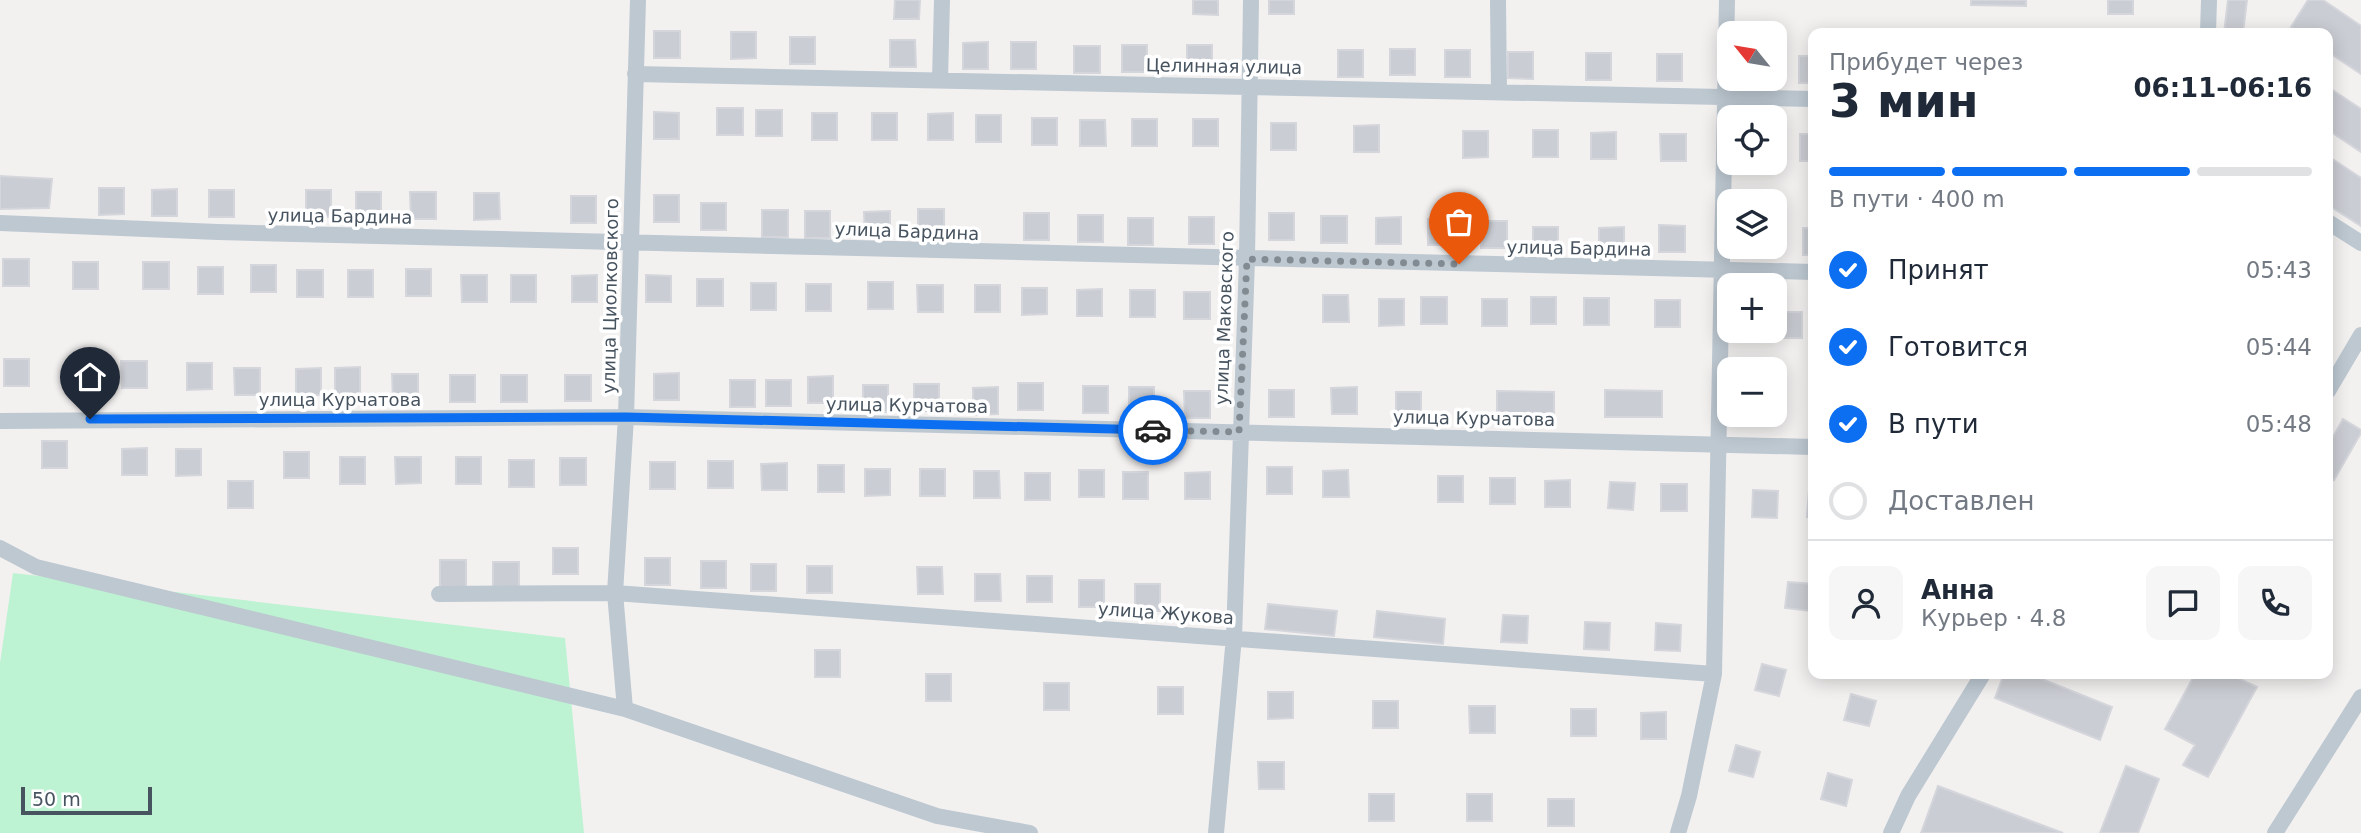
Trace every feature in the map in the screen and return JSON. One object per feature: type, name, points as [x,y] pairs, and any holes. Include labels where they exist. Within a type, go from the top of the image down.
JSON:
[{"type":"street","name":"улица Циолковского","points":[[625,709],[615,593],[626,417],[638,0]]},
{"type":"street","points":[[940,80],[942,0]]},
{"type":"street","name":"улица Маковского","points":[[1216,833],[1234,637],[1247,259],[1247,86],[1251,0]]},
{"type":"street","points":[[1498,0],[1499,92]]},
{"type":"street","points":[[1678,833],[1689,796],[1714,674],[1727,0]]},
{"type":"street","points":[[2208,28],[2209,0]]},
{"type":"street","name":"Целинная улица","points":[[635,74],[1808,99]]},
{"type":"street","name":"улица Бардина","points":[[0,223],[629,243],[1808,272]]},
{"type":"street","points":[[2333,225],[2361,243]]},
{"type":"street","points":[[2333,383],[2361,335]]},
{"type":"street","name":"улица Курчатова","points":[[0,421],[626,417],[1808,447]]},
{"type":"street","points":[[0,548],[36,567],[625,709],[937,816],[1030,833]]},
{"type":"street","name":"улица Жукова","points":[[439,594],[615,593],[1714,674]]},
{"type":"street","points":[[1891,833],[1908,796],[1980,679]]},
{"type":"street","points":[[2275,833],[2361,697]]},
{"type":"green space","points":[[13,573],[565,638],[584,833],[0,833],[0,663]]},
{"type":"building","points":[[895,0],[920,0],[919,19],[894,19]]},
{"type":"building","points":[[1193,0],[1218,0],[1218,15],[1193,14]]},
{"type":"building","points":[[1269,0],[1294,0],[1294,14],[1269,14]]},
{"type":"building","points":[[1971,0],[2026,0],[2026,6],[1971,5]]},
{"type":"building","points":[[2108,0],[2133,0],[2133,14],[2108,14]]},
{"type":"building","points":[[2228,0],[2247,0],[2244,28],[2225,28]]},
{"type":"building","points":[[2308,0],[2323,0],[2361,26],[2361,74],[2333,55],[2333,28],[2291,27]]},
{"type":"building","points":[[654,31],[680,31],[680,58],[654,58]]},
{"type":"building","points":[[731,32],[756,32],[756,58],[731,59]]},
{"type":"building","points":[[790,37],[815,37],[815,64],[790,64]]},
{"type":"building","points":[[890,40],[915,40],[916,67],[890,67]]},
{"type":"building","points":[[988,42],[988,69],[963,69],[963,43]]},
{"type":"building","points":[[1011,42],[1036,42],[1036,69],[1011,69]]},
{"type":"building","points":[[1122,45],[1147,45],[1147,72],[1122,72]]},
{"type":"building","points":[[1187,45],[1212,45],[1212,72],[1187,72]]},
{"type":"building","points":[[1074,46],[1100,46],[1100,73],[1074,73]]},
{"type":"building","points":[[1390,49],[1415,49],[1415,75],[1390,75]]},
{"type":"building","points":[[1338,50],[1363,50],[1363,77],[1338,77]]},
{"type":"building","points":[[1445,50],[1470,50],[1470,77],[1445,77]]},
{"type":"building","points":[[1508,52],[1533,52],[1533,79],[1508,78]]},
{"type":"building","points":[[1586,53],[1611,53],[1611,80],[1586,80]]},
{"type":"building","points":[[1657,54],[1682,54],[1682,81],[1657,81]]},
{"type":"building","points":[[1799,56],[1808,56],[1808,83],[1799,83]]},
{"type":"building","points":[[2333,90],[2361,109],[2361,152],[2333,133]]},
{"type":"building","points":[[717,108],[743,108],[743,135],[717,135]]},
{"type":"building","points":[[756,110],[782,110],[782,136],[756,136]]},
{"type":"building","points":[[654,112],[679,113],[679,139],[654,139]]},
{"type":"building","points":[[812,113],[837,113],[837,140],[812,140]]},
{"type":"building","points":[[872,113],[897,113],[897,140],[872,140]]},
{"type":"building","points":[[953,113],[953,140],[928,140],[928,114]]},
{"type":"building","points":[[976,115],[1001,115],[1001,142],[976,142]]},
{"type":"building","points":[[1032,118],[1057,118],[1057,145],[1032,145]]},
{"type":"building","points":[[1132,119],[1157,119],[1157,146],[1132,146]]},
{"type":"building","points":[[1193,119],[1218,119],[1218,146],[1193,146]]},
{"type":"building","points":[[1080,120],[1105,120],[1106,146],[1080,146]]},
{"type":"building","points":[[1271,123],[1296,123],[1296,150],[1271,150]]},
{"type":"building","points":[[1379,125],[1379,152],[1354,152],[1354,126]]},
{"type":"building","points":[[1533,130],[1558,130],[1558,157],[1533,157]]},
{"type":"building","points":[[1463,131],[1488,131],[1488,157],[1463,158]]},
{"type":"building","points":[[1616,132],[1616,159],[1591,159],[1591,133]]},
{"type":"building","points":[[1660,134],[1686,134],[1686,161],[1661,161]]},
{"type":"building","points":[[1800,134],[1808,134],[1808,161],[1800,161]]},
{"type":"building","points":[[2333,159],[2361,178],[2361,226],[2333,208]]},
{"type":"building","points":[[0,176],[52,179],[49,208],[0,209]]},
{"type":"building","points":[[99,188],[124,188],[124,214],[99,215]]},
{"type":"building","points":[[177,189],[177,216],[152,216],[152,190]]},
{"type":"building","points":[[209,190],[234,190],[234,217],[209,217]]},
{"type":"building","points":[[306,190],[331,190],[331,217],[306,217]]},
{"type":"building","points":[[356,192],[381,192],[381,219],[356,219]]},
{"type":"building","points":[[410,192],[436,192],[436,219],[411,219]]},
{"type":"building","points":[[474,193],[499,193],[500,219],[474,220]]},
{"type":"building","points":[[654,195],[679,195],[679,222],[654,222]]},
{"type":"building","points":[[571,196],[596,196],[596,223],[571,223]]},
{"type":"building","points":[[701,203],[726,203],[726,230],[701,230]]},
{"type":"building","points":[[918,209],[944,209],[944,235],[918,236]]},
{"type":"building","points":[[762,210],[788,210],[788,237],[762,237]]},
{"type":"building","points":[[805,211],[830,211],[830,238],[805,238]]},
{"type":"building","points":[[890,211],[890,238],[865,238],[864,212]]},
{"type":"building","points":[[1024,213],[1049,213],[1049,240],[1024,240]]},
{"type":"building","points":[[1269,213],[1294,213],[1294,240],[1269,240]]},
{"type":"building","points":[[1078,215],[1103,215],[1103,242],[1078,242]]},
{"type":"building","points":[[1321,216],[1347,216],[1347,243],[1321,243]]},
{"type":"building","points":[[1189,217],[1214,217],[1214,244],[1189,244]]},
{"type":"building","points":[[1401,217],[1401,244],[1376,244],[1376,218]]},
{"type":"building","points":[[1128,218],[1153,218],[1153,245],[1128,245]]},
{"type":"building","points":[[1453,218],[1453,245],[1428,245],[1428,219]]},
{"type":"building","points":[[1481,221],[1507,221],[1507,248],[1481,248]]},
{"type":"building","points":[[1659,225],[1685,226],[1685,252],[1659,252]]},
{"type":"building","points":[[1533,227],[1558,227],[1558,254],[1533,254]]},
{"type":"building","points":[[1624,227],[1624,254],[1599,254],[1599,228]]},
{"type":"building","points":[[1803,228],[1808,228],[1808,255],[1803,255]]},
{"type":"building","points":[[3,259],[29,259],[29,286],[3,286]]},
{"type":"building","points":[[73,262],[98,262],[98,289],[73,289]]},
{"type":"building","points":[[143,262],[169,262],[169,289],[143,289]]},
{"type":"building","points":[[251,265],[276,265],[276,292],[251,292]]},
{"type":"building","points":[[198,267],[223,267],[223,294],[198,294]]},
{"type":"building","points":[[406,269],[431,269],[431,296],[406,296]]},
{"type":"building","points":[[297,270],[323,270],[323,297],[297,297]]},
{"type":"building","points":[[348,270],[373,270],[373,297],[348,297]]},
{"type":"building","points":[[461,275],[487,275],[487,302],[462,302]]},
{"type":"building","points":[[511,275],[536,275],[536,302],[511,302]]},
{"type":"building","points":[[597,275],[597,302],[572,302],[572,276]]},
{"type":"building","points":[[646,275],[671,276],[671,302],[646,302]]},
{"type":"building","points":[[697,279],[723,279],[723,306],[697,306]]},
{"type":"building","points":[[868,282],[893,282],[893,309],[868,309]]},
{"type":"building","points":[[751,283],[776,283],[776,310],[751,310]]},
{"type":"building","points":[[806,284],[831,284],[831,311],[806,311]]},
{"type":"building","points":[[917,285],[943,285],[943,312],[918,312]]},
{"type":"building","points":[[975,285],[1000,285],[1000,312],[975,312]]},
{"type":"building","points":[[1022,288],[1047,288],[1047,314],[1022,315]]},
{"type":"building","points":[[1102,289],[1102,316],[1077,316],[1077,290]]},
{"type":"building","points":[[1130,290],[1155,290],[1155,317],[1130,317]]},
{"type":"building","points":[[1184,292],[1210,292],[1210,319],[1184,319]]},
{"type":"building","points":[[1323,295],[1348,295],[1349,322],[1323,322]]},
{"type":"building","points":[[1421,297],[1447,297],[1447,324],[1421,324]]},
{"type":"building","points":[[1531,297],[1556,297],[1556,324],[1531,324]]},
{"type":"building","points":[[1584,298],[1609,298],[1609,325],[1584,325]]},
{"type":"building","points":[[1379,299],[1404,299],[1404,325],[1379,326]]},
{"type":"building","points":[[1482,299],[1507,299],[1507,326],[1482,326]]},
{"type":"building","points":[[1655,300],[1680,300],[1680,327],[1655,327]]},
{"type":"building","points":[[1787,312],[1802,312],[1802,338],[1787,338]]},
{"type":"building","points":[[71,358],[96,358],[96,385],[71,385]]},
{"type":"building","points":[[4,359],[29,359],[29,386],[4,386]]},
{"type":"building","points":[[121,361],[147,361],[147,388],[122,388]]},
{"type":"building","points":[[187,363],[212,363],[212,389],[187,390]]},
{"type":"building","points":[[360,367],[360,394],[335,394],[335,368]]},
{"type":"building","points":[[234,368],[260,368],[260,395],[235,395]]},
{"type":"building","points":[[321,368],[321,395],[296,395],[296,369]]},
{"type":"building","points":[[679,373],[679,400],[654,400],[654,374]]},
{"type":"building","points":[[392,374],[418,374],[418,401],[393,401]]},
{"type":"building","points":[[450,375],[475,375],[475,402],[450,402]]},
{"type":"building","points":[[501,375],[527,375],[527,402],[501,402]]},
{"type":"building","points":[[565,375],[591,375],[591,401],[565,401]]},
{"type":"building","points":[[833,376],[833,403],[808,403],[808,377]]},
{"type":"building","points":[[730,380],[755,380],[755,407],[730,407]]},
{"type":"building","points":[[766,380],[791,380],[791,406],[766,406]]},
{"type":"building","points":[[1018,383],[1043,383],[1043,410],[1018,410]]},
{"type":"building","points":[[914,384],[939,384],[939,411],[914,411]]},
{"type":"building","points":[[863,385],[888,385],[888,412],[863,412]]},
{"type":"building","points":[[1083,386],[1108,386],[1108,413],[1083,413]]},
{"type":"building","points":[[998,387],[998,414],[973,415],[973,388]]},
{"type":"building","points":[[1129,387],[1154,387],[1154,414],[1129,414]]},
{"type":"building","points":[[1357,387],[1357,414],[1332,414],[1331,388]]},
{"type":"building","points":[[1269,390],[1294,390],[1294,417],[1269,417]]},
{"type":"building","points":[[1605,390],[1662,391],[1662,417],[1605,417]]},
{"type":"building","points":[[1184,391],[1210,391],[1210,418],[1185,418]]},
{"type":"building","points":[[1497,391],[1554,392],[1554,418],[1497,418]]},
{"type":"building","points":[[1396,392],[1421,392],[1421,419],[1396,419]]},
{"type":"building","points":[[2343,419],[2361,430],[2334,480],[2333,479],[2333,437]]},
{"type":"building","points":[[42,441],[67,441],[67,468],[42,468]]},
{"type":"building","points":[[147,448],[147,475],[122,475],[122,449]]},
{"type":"building","points":[[176,449],[201,449],[201,475],[176,476]]},
{"type":"building","points":[[284,452],[309,452],[309,478],[284,478]]},
{"type":"building","points":[[340,457],[365,457],[365,484],[340,484]]},
{"type":"building","points":[[395,457],[421,457],[421,483],[396,484]]},
{"type":"building","points":[[456,457],[481,457],[481,484],[456,484]]},
{"type":"building","points":[[560,458],[586,458],[586,485],[560,485]]},
{"type":"building","points":[[509,460],[534,460],[534,487],[509,487]]},
{"type":"building","points":[[708,461],[733,461],[733,488],[708,488]]},
{"type":"building","points":[[650,462],[675,462],[675,489],[650,489]]},
{"type":"building","points":[[787,463],[787,490],[762,490],[761,464]]},
{"type":"building","points":[[818,465],[844,465],[844,492],[818,492]]},
{"type":"building","points":[[1267,467],[1292,467],[1292,494],[1267,494]]},
{"type":"building","points":[[865,469],[890,469],[890,495],[865,496]]},
{"type":"building","points":[[920,469],[945,469],[945,496],[920,496]]},
{"type":"building","points":[[1079,470],[1104,470],[1104,497],[1079,497]]},
{"type":"building","points":[[1348,470],[1349,497],[1323,497],[1323,471]]},
{"type":"building","points":[[974,471],[999,471],[1000,498],[974,498]]},
{"type":"building","points":[[1123,472],[1148,472],[1148,499],[1123,499]]},
{"type":"building","points":[[1210,472],[1210,499],[1185,499],[1185,473]]},
{"type":"building","points":[[1025,473],[1050,473],[1050,500],[1025,500]]},
{"type":"building","points":[[1438,476],[1463,476],[1463,502],[1438,502]]},
{"type":"building","points":[[1490,478],[1515,478],[1515,504],[1490,504]]},
{"type":"building","points":[[1570,480],[1570,507],[1545,507],[1545,481]]},
{"type":"building","points":[[228,481],[253,481],[253,508],[228,508]]},
{"type":"building","points":[[1610,482],[1635,483],[1633,510],[1608,508]]},
{"type":"building","points":[[1661,484],[1687,484],[1687,511],[1661,511]]},
{"type":"building","points":[[1753,490],[1778,491],[1777,518],[1752,517]]},
{"type":"building","points":[[553,548],[578,548],[578,574],[553,574]]},
{"type":"building","points":[[645,558],[670,558],[670,585],[645,585]]},
{"type":"building","points":[[440,560],[466,560],[466,587],[440,587]]},
{"type":"building","points":[[701,561],[726,561],[726,588],[701,588]]},
{"type":"building","points":[[493,562],[519,562],[519,589],[493,589]]},
{"type":"building","points":[[751,564],[776,564],[776,591],[751,591]]},
{"type":"building","points":[[807,566],[832,566],[832,593],[807,593]]},
{"type":"building","points":[[917,567],[942,567],[943,594],[918,594]]},
{"type":"building","points":[[975,574],[1000,574],[1001,601],[975,601]]},
{"type":"building","points":[[1027,576],[1052,576],[1052,602],[1027,602]]},
{"type":"building","points":[[1079,580],[1104,580],[1104,607],[1079,607]]},
{"type":"building","points":[[1788,582],[1808,584],[1808,611],[1785,608]]},
{"type":"building","points":[[1135,584],[1160,584],[1160,611],[1135,611]]},
{"type":"building","points":[[1268,604],[1337,611],[1334,636],[1265,629]]},
{"type":"building","points":[[1377,611],[1445,619],[1443,644],[1374,637]]},
{"type":"building","points":[[1503,615],[1528,616],[1527,643],[1501,642]]},
{"type":"building","points":[[1585,622],[1610,623],[1609,650],[1584,649]]},
{"type":"building","points":[[1656,623],[1681,625],[1680,651],[1655,650]]},
{"type":"building","points":[[815,650],[840,650],[840,677],[815,677]]},
{"type":"building","points":[[1762,664],[1786,670],[1779,696],[1755,690]]},
{"type":"building","points":[[926,674],[951,674],[951,701],[926,701]]},
{"type":"building","points":[[2002,679],[2042,679],[2112,707],[2100,740],[1995,698]]},
{"type":"building","points":[[2192,679],[2240,679],[2257,687],[2208,777],[2183,765],[2195,745],[2165,729]]},
{"type":"building","points":[[1044,683],[1069,683],[1069,710],[1044,710]]},
{"type":"building","points":[[1158,687],[1183,687],[1183,714],[1158,714]]},
{"type":"building","points":[[1268,692],[1293,692],[1293,718],[1268,719]]},
{"type":"building","points":[[1851,694],[1876,701],[1869,726],[1844,720]]},
{"type":"building","points":[[1373,701],[1398,701],[1398,728],[1373,728]]},
{"type":"building","points":[[1469,706],[1495,706],[1495,733],[1470,733]]},
{"type":"building","points":[[1571,709],[1596,709],[1596,736],[1571,736]]},
{"type":"building","points":[[1666,712],[1666,739],[1641,739],[1641,713]]},
{"type":"building","points":[[1736,745],[1760,752],[1753,777],[1729,771]]},
{"type":"building","points":[[1258,762],[1284,762],[1284,789],[1259,789]]},
{"type":"building","points":[[2126,766],[2159,779],[2138,833],[2100,833]]},
{"type":"building","points":[[1828,773],[1852,780],[1846,806],[1821,799]]},
{"type":"building","points":[[1938,786],[2063,833],[1921,833]]},
{"type":"building","points":[[1369,794],[1394,794],[1394,821],[1369,821]]},
{"type":"building","points":[[1467,794],[1492,794],[1492,821],[1467,821]]},
{"type":"building","points":[[1548,799],[1574,799],[1574,826],[1548,826]]},
{"type":"way so far","points":[[1153,430],[1239,432],[1247,259],[1459,264]]},
{"type":"route","points":[[90,419],[626,417],[1153,430]]}]
